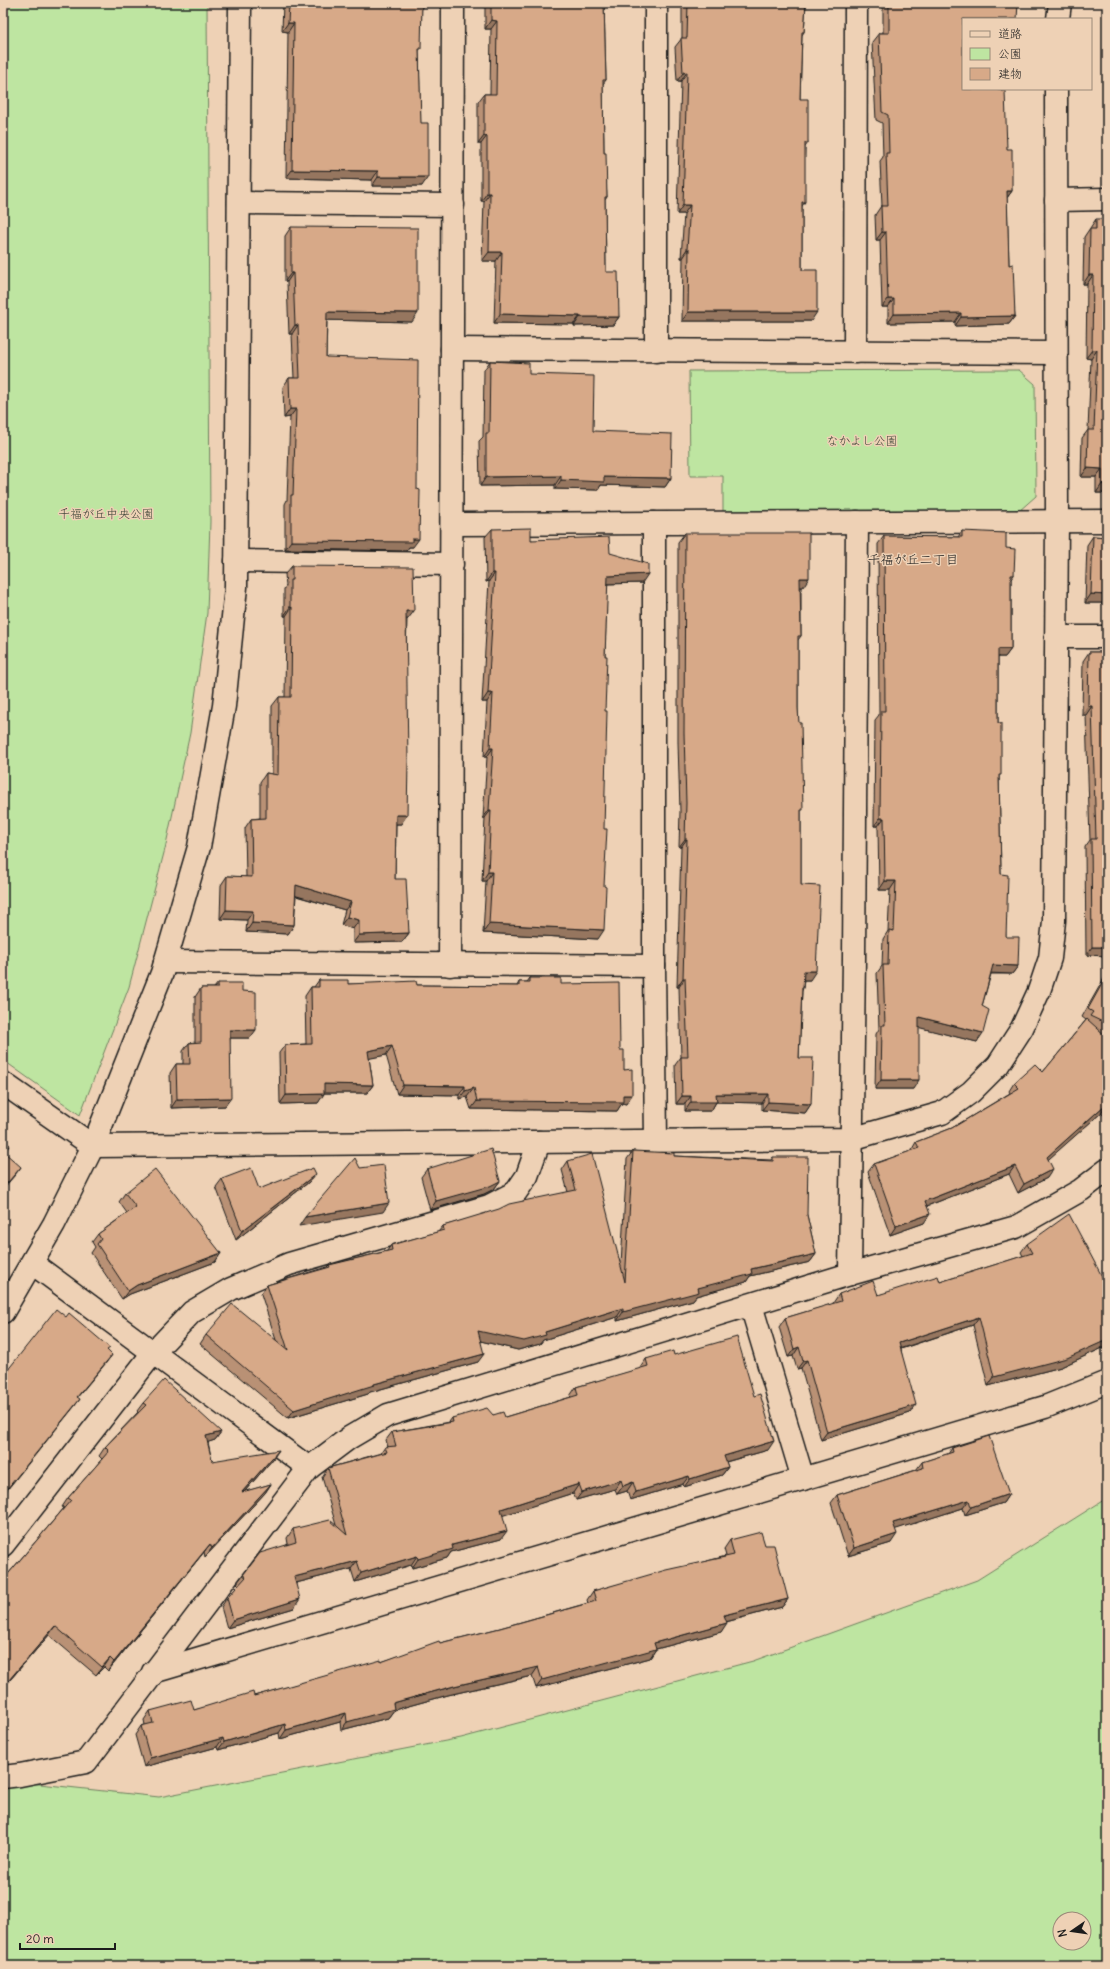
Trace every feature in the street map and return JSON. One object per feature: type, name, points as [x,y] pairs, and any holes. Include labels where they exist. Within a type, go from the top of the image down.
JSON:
[{"type":"street","points":[[3,1312],[54,1224],[93,1146],[165,962],[199,846],[224,706],[236,588],[240,3]]},
{"type":"street","points":[[450,965],[453,3]]},
{"type":"street","points":[[656,3],[656,351]]},
{"type":"street","points":[[854,352],[856,3]]},
{"type":"street","points":[[1058,18],[1060,3]]},
{"type":"street","points":[[3,1083],[93,1146],[851,1139],[942,1113],[970,1092],[998,1065],[1022,1028],[1039,991],[1050,958],[1054,921],[1057,522],[1056,90]]},
{"type":"street","points":[[1056,200],[1107,199]]},
{"type":"street","points":[[239,203],[453,205]]},
{"type":"street","points":[[452,349],[1056,353]]},
{"type":"street","points":[[452,524],[1107,521]]},
{"type":"street","points":[[850,1274],[857,522]]},
{"type":"street","points":[[654,523],[654,966],[656,1141]]},
{"type":"street","points":[[236,561],[452,564]]},
{"type":"street","points":[[1056,637],[1107,637]]},
{"type":"street","points":[[165,962],[654,966]]},
{"type":"street","points":[[3,1545],[153,1353],[192,1312],[231,1289],[289,1264],[489,1206],[516,1192],[527,1176],[539,1142]]},
{"type":"street","points":[[3,1777],[86,1762],[309,1468],[349,1438],[388,1415],[850,1274],[1016,1227],[1080,1190],[1107,1170]]},
{"type":"street","points":[[32,1263],[309,1468]]},
{"type":"street","points":[[750,1305],[803,1479]]},
{"type":"street","points":[[153,1672],[1045,1408],[1107,1382]]},
{"type":"green space","name":"千福が丘中央公園","points":[[3,3],[207,3],[210,522],[207,613],[190,733],[165,849],[129,987],[80,1115],[3,1060]]},
{"type":"green space","name":"なかよし公園","points":[[1019,370],[1035,384],[1036,496],[1019,511],[723,513],[723,476],[690,476],[689,371]]},
{"type":"green space","points":[[1107,1498],[1107,1966],[3,1966],[3,1780],[159,1797],[461,1738],[753,1661],[977,1580]]},
{"type":"building","points":[[289,3],[422,3],[421,49],[419,49],[421,123],[428,123],[428,177],[378,177],[378,171],[292,170],[294,23],[288,23]]},
{"type":"building","points":[[491,3],[604,3],[606,80],[603,80],[604,153],[606,153],[607,197],[605,197],[606,272],[618,272],[619,317],[500,314],[502,252],[489,252],[490,193],[487,193],[487,136],[484,136],[484,94],[496,94],[497,21],[491,20]]},
{"type":"building","points":[[688,3],[806,3],[804,32],[802,32],[800,99],[808,99],[808,143],[805,143],[805,202],[802,202],[802,270],[817,270],[817,312],[688,312],[689,249],[687,249],[690,205],[683,205],[687,72],[683,73],[681,38],[687,38]]},
{"type":"building","points":[[889,3],[1018,3],[1017,18],[962,18],[962,90],[1005,91],[1007,149],[1012,149],[1012,191],[1007,191],[1009,265],[1013,264],[1015,316],[961,317],[961,313],[894,314],[894,299],[888,299],[886,232],[882,232],[881,206],[888,206],[886,153],[889,153],[888,115],[882,112],[879,33],[889,33]]},
{"type":"building","points":[[1096,219],[1107,219],[1107,484],[1102,484],[1102,469],[1087,468],[1088,430],[1094,430],[1097,350],[1092,350],[1093,275],[1089,275],[1090,229],[1096,229]]},
{"type":"building","points":[[291,227],[418,228],[418,313],[327,312],[326,357],[418,360],[417,489],[420,490],[419,539],[412,539],[412,542],[291,541],[291,495],[293,495],[296,409],[290,409],[289,378],[300,378],[298,325],[295,325],[293,273],[291,273]]},
{"type":"building","points":[[490,361],[529,363],[529,374],[594,376],[593,431],[672,434],[671,478],[604,477],[604,482],[561,480],[561,476],[486,477],[486,433],[489,433]]},
{"type":"building","points":[[531,528],[531,540],[609,537],[610,553],[648,564],[648,574],[608,576],[605,656],[607,656],[605,711],[607,711],[604,829],[607,829],[604,886],[606,887],[604,930],[489,924],[492,872],[488,872],[491,810],[489,810],[493,748],[490,748],[493,693],[488,693],[495,573],[492,573],[492,529]]},
{"type":"building","points":[[962,531],[1006,533],[1006,548],[1015,549],[1014,575],[1011,575],[1011,649],[998,649],[998,723],[1001,723],[1001,775],[999,775],[1001,874],[1008,875],[1006,937],[1019,937],[1018,966],[993,965],[982,1006],[989,1010],[983,1033],[919,1017],[919,1080],[881,1080],[882,1025],[885,1025],[883,965],[888,965],[889,930],[894,931],[896,881],[885,881],[884,818],[880,818],[881,711],[885,711],[884,536],[962,537]]},
{"type":"building","points":[[685,533],[809,533],[809,578],[800,578],[801,636],[798,636],[798,708],[799,723],[801,723],[803,810],[801,810],[801,885],[820,886],[816,971],[804,971],[799,1058],[813,1058],[811,1104],[768,1102],[768,1094],[716,1094],[717,1102],[691,1102],[691,1096],[682,1096],[681,1057],[688,1057],[685,978],[683,978],[687,839],[685,839],[686,803],[684,733]]},
{"type":"building","points":[[1093,536],[1107,537],[1107,595],[1091,594]]},
{"type":"building","points":[[292,566],[413,567],[414,611],[406,611],[408,762],[407,815],[396,815],[395,879],[406,879],[409,933],[359,935],[359,920],[347,917],[351,902],[296,885],[294,925],[252,923],[253,911],[226,910],[227,876],[252,877],[251,819],[266,818],[266,773],[278,775],[279,697],[291,697],[292,607],[290,607],[290,580],[292,580]]},
{"type":"building","points":[[1089,652],[1107,652],[1107,947],[1092,947],[1091,839],[1096,839],[1092,706],[1088,706]]},
{"type":"building","points":[[1107,975],[1107,1024],[1090,1016],[1093,1012],[1088,1009]]},
{"type":"building","points":[[530,978],[561,978],[561,984],[619,983],[620,1050],[624,1050],[624,1070],[632,1069],[632,1095],[623,1095],[623,1102],[477,1101],[474,1088],[465,1091],[465,1086],[403,1085],[392,1046],[368,1051],[373,1085],[324,1084],[324,1094],[286,1095],[285,1045],[312,1044],[311,987],[319,987],[319,980],[348,980],[348,984],[416,981],[417,985],[519,986],[519,982],[530,982]]},
{"type":"building","points":[[218,983],[242,983],[242,991],[256,992],[256,1030],[230,1030],[231,1098],[177,1099],[176,1064],[190,1064],[189,1043],[201,1042],[201,988],[218,988]]},
{"type":"building","points":[[1087,1019],[1107,1037],[1107,1105],[1106,1104],[1047,1157],[1053,1169],[1024,1184],[1015,1166],[925,1201],[930,1214],[896,1226],[874,1164],[919,1148],[916,1142],[952,1128],[1019,1088],[1014,1083],[1035,1064],[1043,1072]]},
{"type":"building","points":[[3,1139],[10,1145],[4,1152],[21,1167],[3,1188]]},
{"type":"building","points":[[491,1149],[500,1181],[490,1186],[436,1201],[427,1169]]},
{"type":"building","points":[[633,1151],[674,1153],[674,1156],[773,1161],[773,1157],[808,1157],[807,1215],[816,1254],[751,1269],[752,1274],[698,1288],[699,1292],[623,1312],[623,1308],[545,1332],[546,1335],[524,1341],[478,1331],[484,1354],[374,1384],[294,1410],[206,1335],[232,1304],[288,1350],[267,1285],[330,1267],[329,1265],[392,1250],[391,1245],[444,1230],[443,1226],[499,1209],[509,1204],[576,1190],[568,1161],[592,1154],[625,1282]]},
{"type":"building","points":[[355,1158],[360,1168],[384,1165],[389,1203],[305,1217]]},
{"type":"building","points":[[251,1168],[259,1189],[313,1168],[316,1174],[242,1231],[222,1179]]},
{"type":"building","points":[[155,1169],[221,1253],[137,1285],[128,1291],[97,1244],[101,1239],[98,1234],[136,1207],[125,1193]]},
{"type":"building","points":[[1069,1214],[1106,1284],[1107,1283],[1107,1340],[1067,1358],[994,1377],[979,1317],[899,1343],[916,1405],[827,1432],[807,1360],[803,1361],[799,1347],[794,1349],[785,1318],[841,1301],[839,1294],[873,1281],[878,1295],[938,1276],[940,1282],[1032,1253],[1027,1244]]},
{"type":"building","points":[[56,1309],[66,1317],[69,1313],[110,1348],[107,1350],[112,1355],[77,1397],[80,1399],[3,1494],[3,1376]]},
{"type":"building","points":[[737,1337],[754,1396],[760,1394],[774,1441],[724,1456],[728,1467],[690,1479],[689,1476],[636,1492],[633,1482],[623,1486],[621,1480],[582,1492],[579,1484],[501,1509],[507,1531],[452,1545],[453,1549],[418,1559],[417,1556],[361,1573],[357,1561],[294,1577],[300,1599],[233,1620],[227,1598],[246,1577],[243,1575],[260,1553],[296,1542],[293,1529],[330,1520],[347,1535],[328,1468],[387,1452],[385,1447],[396,1446],[392,1432],[453,1422],[452,1418],[487,1408],[493,1415],[503,1412],[505,1417],[578,1395],[576,1387],[648,1366],[646,1359],[673,1351],[674,1355]]},
{"type":"building","points":[[164,1380],[221,1432],[206,1436],[212,1461],[279,1450],[242,1492],[271,1484],[212,1548],[210,1544],[114,1662],[110,1658],[102,1667],[55,1626],[3,1687],[3,1610],[5,1608],[3,1607],[3,1602],[5,1600],[3,1599],[3,1580],[71,1500],[68,1498],[109,1451],[105,1447],[146,1405],[143,1403]]},
{"type":"building","points":[[989,1436],[1009,1494],[971,1507],[969,1500],[893,1523],[897,1534],[854,1548],[837,1495],[923,1468],[922,1462],[953,1452],[952,1448]]},
{"type":"building","points":[[761,1532],[765,1545],[774,1545],[788,1599],[724,1615],[727,1623],[654,1643],[656,1649],[542,1680],[538,1667],[454,1686],[393,1703],[394,1709],[347,1722],[346,1713],[286,1730],[285,1724],[224,1742],[223,1738],[150,1758],[141,1726],[153,1723],[150,1711],[191,1700],[194,1710],[253,1692],[254,1696],[381,1660],[381,1662],[439,1641],[440,1643],[500,1628],[596,1601],[593,1591],[666,1570],[734,1555],[730,1540]]},
{"type":"district","name":"千福が丘二丁目","points":[[913,559]]}]
